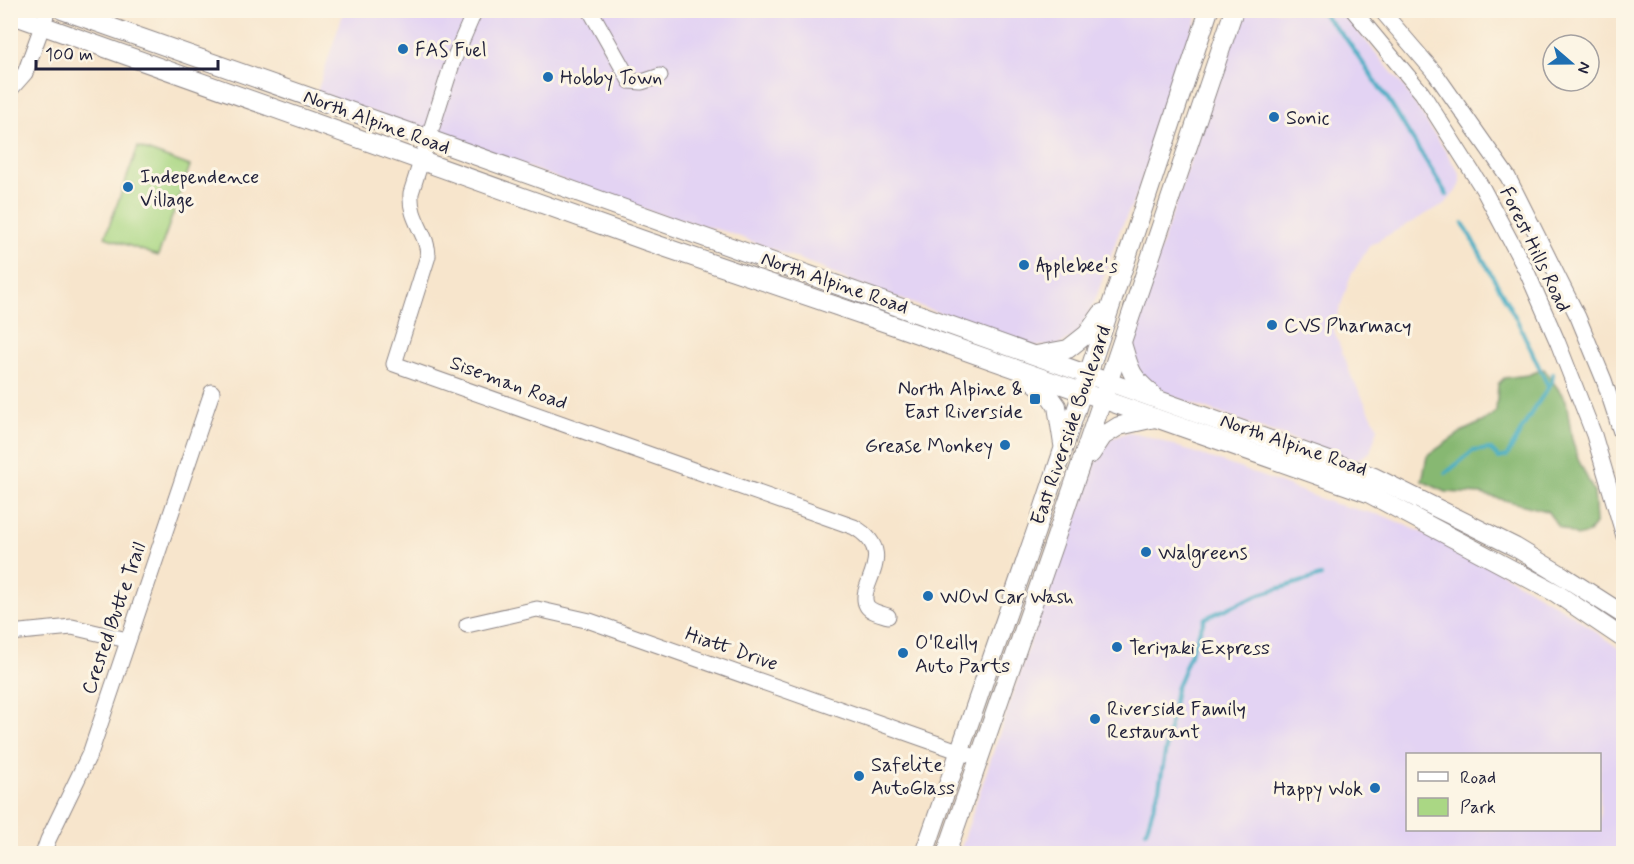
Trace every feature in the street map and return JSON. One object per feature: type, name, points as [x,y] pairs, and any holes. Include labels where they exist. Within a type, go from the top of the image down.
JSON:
[{"type":"main road","name":"North Alpine Road","points":[[62,10],[959,327],[1374,477],[1515,548],[1618,611]]},
{"type":"main road","name":"East Riverside Boulevard","points":[[924,854],[1037,528],[1209,10]]},
{"type":"main road","name":"East Riverside Boulevard","points":[[946,854],[1109,382],[1234,10]]},
{"type":"main road","name":"North Alpine Road","points":[[10,14],[45,18],[421,161],[1368,494],[1556,593],[1623,639]]},
{"type":"main road","points":[[1035,355],[1068,349],[1087,334],[1114,296]]},
{"type":"main road","points":[[909,331],[915,313]]},
{"type":"main road","points":[[1122,343],[1130,371],[1137,382],[1158,399]]},
{"type":"main road","points":[[1019,370],[1047,392],[1057,405],[1064,445]]},
{"type":"main road","points":[[1076,478],[1102,436],[1119,426],[1155,418]]},
{"type":"street","name":"Siseman Road","points":[[475,10],[453,61],[411,193],[414,218],[426,244],[428,256],[394,364],[862,531],[871,541],[875,566],[866,593],[866,605],[869,609],[888,616]]},
{"type":"street","points":[[590,10],[630,81],[642,82],[660,76]]},
{"type":"street","name":"Forest Hills Road","points":[[1353,10],[1422,93],[1483,189],[1527,272],[1594,435],[1623,537]]},
{"type":"street","name":"Forest Hills Road","points":[[1381,10],[1435,73],[1508,177],[1578,317],[1604,380],[1621,427],[1623,441]]},
{"type":"street","points":[[10,90],[25,73],[45,18]]},
{"type":"street","name":"Crested Butte Trail","points":[[43,854],[91,751],[212,392]]},
{"type":"street","name":"Hiatt Drive","points":[[467,625],[537,609],[590,621],[978,758]]},
{"type":"street","points":[[10,633],[72,627],[127,640]]},
{"type":"shaded area","points":[[344,11],[1199,11],[1138,192],[1120,230],[1095,301],[1077,335],[1057,346],[1033,346],[849,281],[820,267],[727,232],[658,214],[317,92]]},
{"type":"shaded area","points":[[1240,11],[1341,11],[1404,87],[1460,174],[1460,186],[1446,203],[1370,245],[1351,275],[1333,328],[1352,378],[1378,428],[1370,452],[1355,461],[1159,392],[1138,377],[1129,343]]},
{"type":"shaded area","points":[[1129,432],[1144,435],[1335,504],[1384,516],[1491,567],[1573,615],[1623,652],[1623,853],[959,854],[1055,568],[1078,514],[1097,458],[1112,438]]},
{"type":"green space","points":[[138,147],[190,166],[158,256],[105,237]]},
{"type":"green space","points":[[1544,369],[1566,400],[1572,439],[1578,459],[1594,492],[1596,522],[1589,533],[1577,536],[1559,527],[1547,511],[1481,494],[1446,492],[1422,481],[1427,456],[1496,412],[1498,384],[1504,378],[1528,375]]},
{"type":"waterway","points":[[1319,10],[1347,40],[1387,98],[1447,195]]},
{"type":"waterway","points":[[1463,223],[1517,320],[1548,386]]},
{"type":"waterway","points":[[1620,253],[1624,245]]},
{"type":"waterway","points":[[1446,473],[1473,451],[1490,449],[1499,458],[1507,456],[1552,382],[1553,374]]},
{"type":"waterway","points":[[1146,831],[1159,789],[1176,689],[1205,618],[1260,594],[1321,576]]},
{"type":"place","name":"FAS Fuel","points":[[403,49]]},
{"type":"place","name":"Hobby Town","points":[[548,77]]},
{"type":"place","name":"Sonic","points":[[1274,117]]},
{"type":"place","name":"Independence Village","points":[[128,187]]},
{"type":"place","name":"Applebee's","points":[[1024,265]]},
{"type":"place","name":"CVS Pharmacy","points":[[1272,325]]},
{"type":"place","name":"North Alpine & East Riverside","points":[[1035,399]]},
{"type":"place","name":"Grease Monkey","points":[[1005,445]]},
{"type":"place","name":"Walgreens","points":[[1146,552]]},
{"type":"place","name":"WOW Car Wash","points":[[928,596]]},
{"type":"place","name":"Teriyaki Express","points":[[1117,647]]},
{"type":"place","name":"O'Reilly Auto Parts","points":[[903,653]]},
{"type":"place","name":"Riverside Family Restaurant","points":[[1095,719]]},
{"type":"place","name":"Safelite AutoGlass","points":[[859,776]]},
{"type":"place","name":"Happy Wok","points":[[1375,788]]}]
